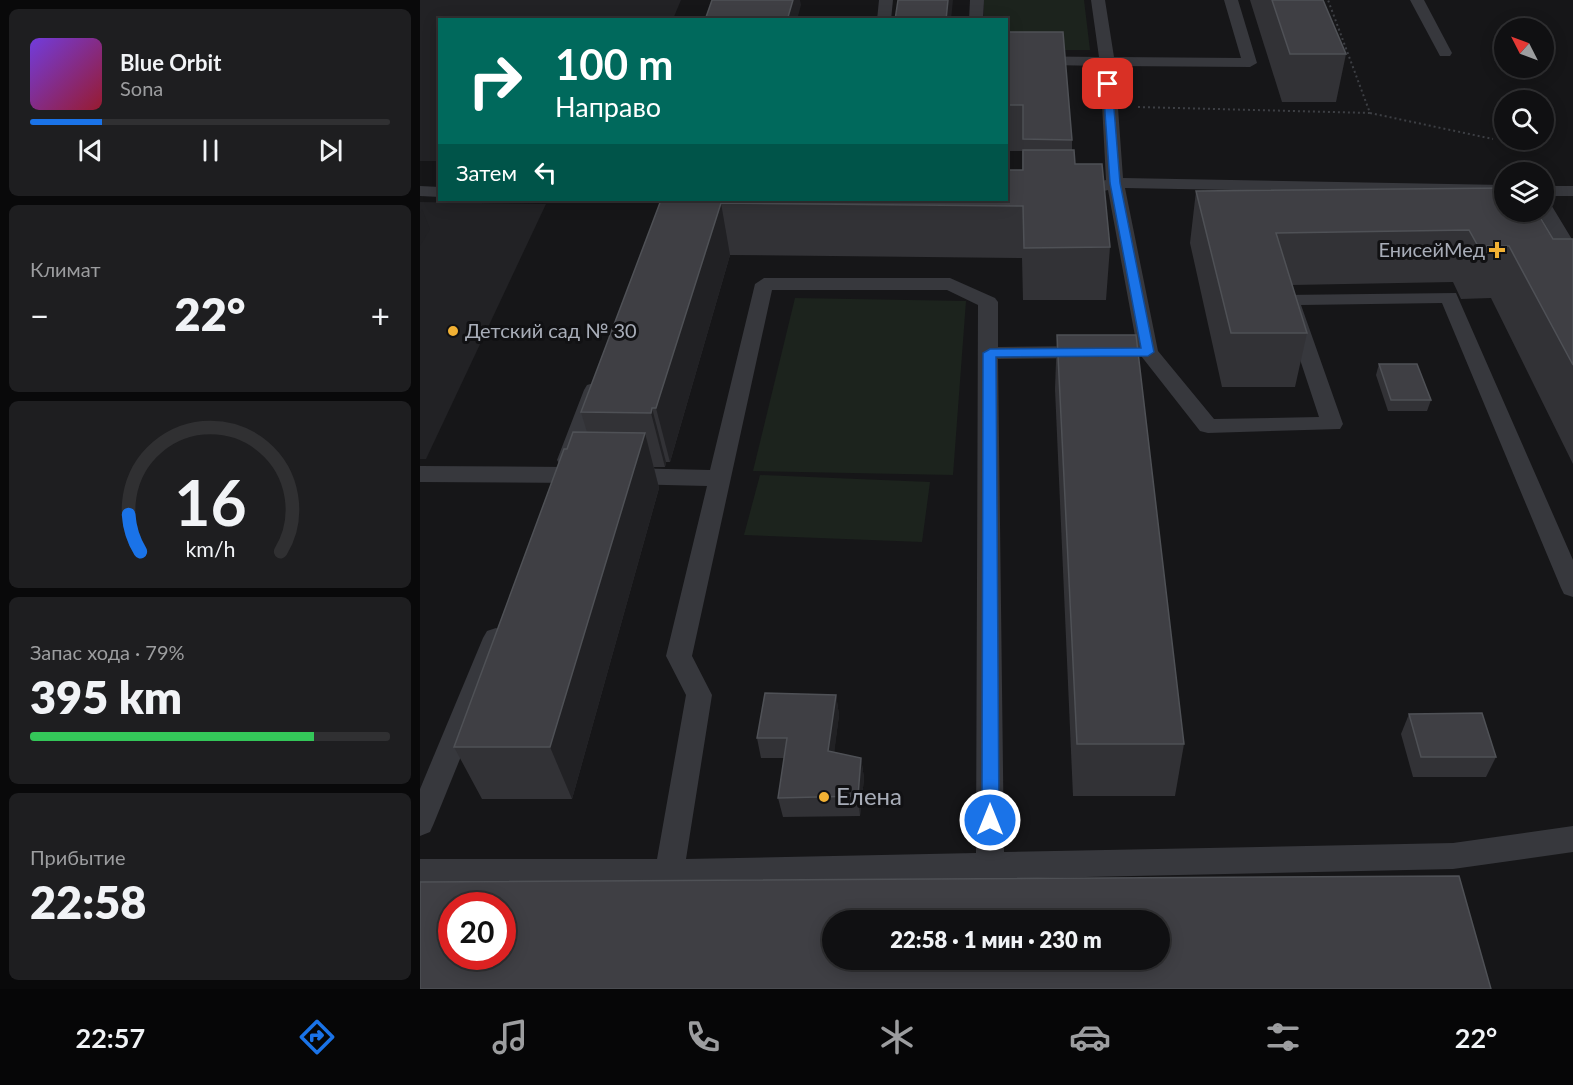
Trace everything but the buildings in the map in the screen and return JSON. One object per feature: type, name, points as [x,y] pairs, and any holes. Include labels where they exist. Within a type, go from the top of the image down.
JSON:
[{"type":"lane","points":[[884,18],[886,0]]},
{"type":"lane","points":[[976,18],[977,0]]},
{"type":"lane","points":[[1098,0],[1107,61],[1108,106],[1115,183],[1148,352],[1208,426],[1332,424],[1290,299],[1449,297],[1573,588]]},
{"type":"lane","points":[[1008,60],[1250,63],[1231,0]]},
{"type":"lane","points":[[1417,0],[1445,53]]},
{"type":"lane","points":[[1085,191],[1115,183],[1494,190]]},
{"type":"lane","points":[[420,191],[438,192]]},
{"type":"lane","points":[[1554,191],[1573,191]]},
{"type":"lane","points":[[1553,222],[1573,257]]},
{"type":"lane","points":[[669,873],[699,695],[679,656],[764,284],[950,284],[988,302],[990,353],[990,866]]},
{"type":"lane","points":[[990,353],[1102,352]]},
{"type":"lane","points":[[1125,352],[1148,352]]},
{"type":"lane","points":[[554,496],[603,364]]},
{"type":"lane","points":[[420,474],[563,474],[718,478]]},
{"type":"lane","points":[[420,822],[505,616]]},
{"type":"lane","points":[[420,872],[669,873],[990,866],[1455,867],[1573,839]]},
{"type":"path","points":[[1328,0],[1370,113]]},
{"type":"path","points":[[1108,106],[1370,113],[1493,139]]},
{"type":"shaded area","points":[[420,0],[681,0],[673,18],[438,18],[438,161],[420,161]]},
{"type":"shaded area","points":[[984,0],[1084,0],[1090,50],[1008,50],[1008,18],[984,18]]},
{"type":"shaded area","name":"Детский сад № 30","points":[[420,202],[546,204],[426,459],[420,459]]},
{"type":"shaded area","points":[[795,298],[966,301],[953,475],[753,471]]},
{"type":"shaded area","points":[[760,475],[930,482],[922,542],[744,535]]},
{"type":"place","name":"ЕнисейМед","points":[[1497,250]]},
{"type":"place","name":"Детский сад № 30","points":[[453,331]]},
{"type":"place","name":"Елена","points":[[824,797]]},
{"type":"route","points":[[990,820],[990,353],[1148,352],[1115,183],[1108,84]]}]
